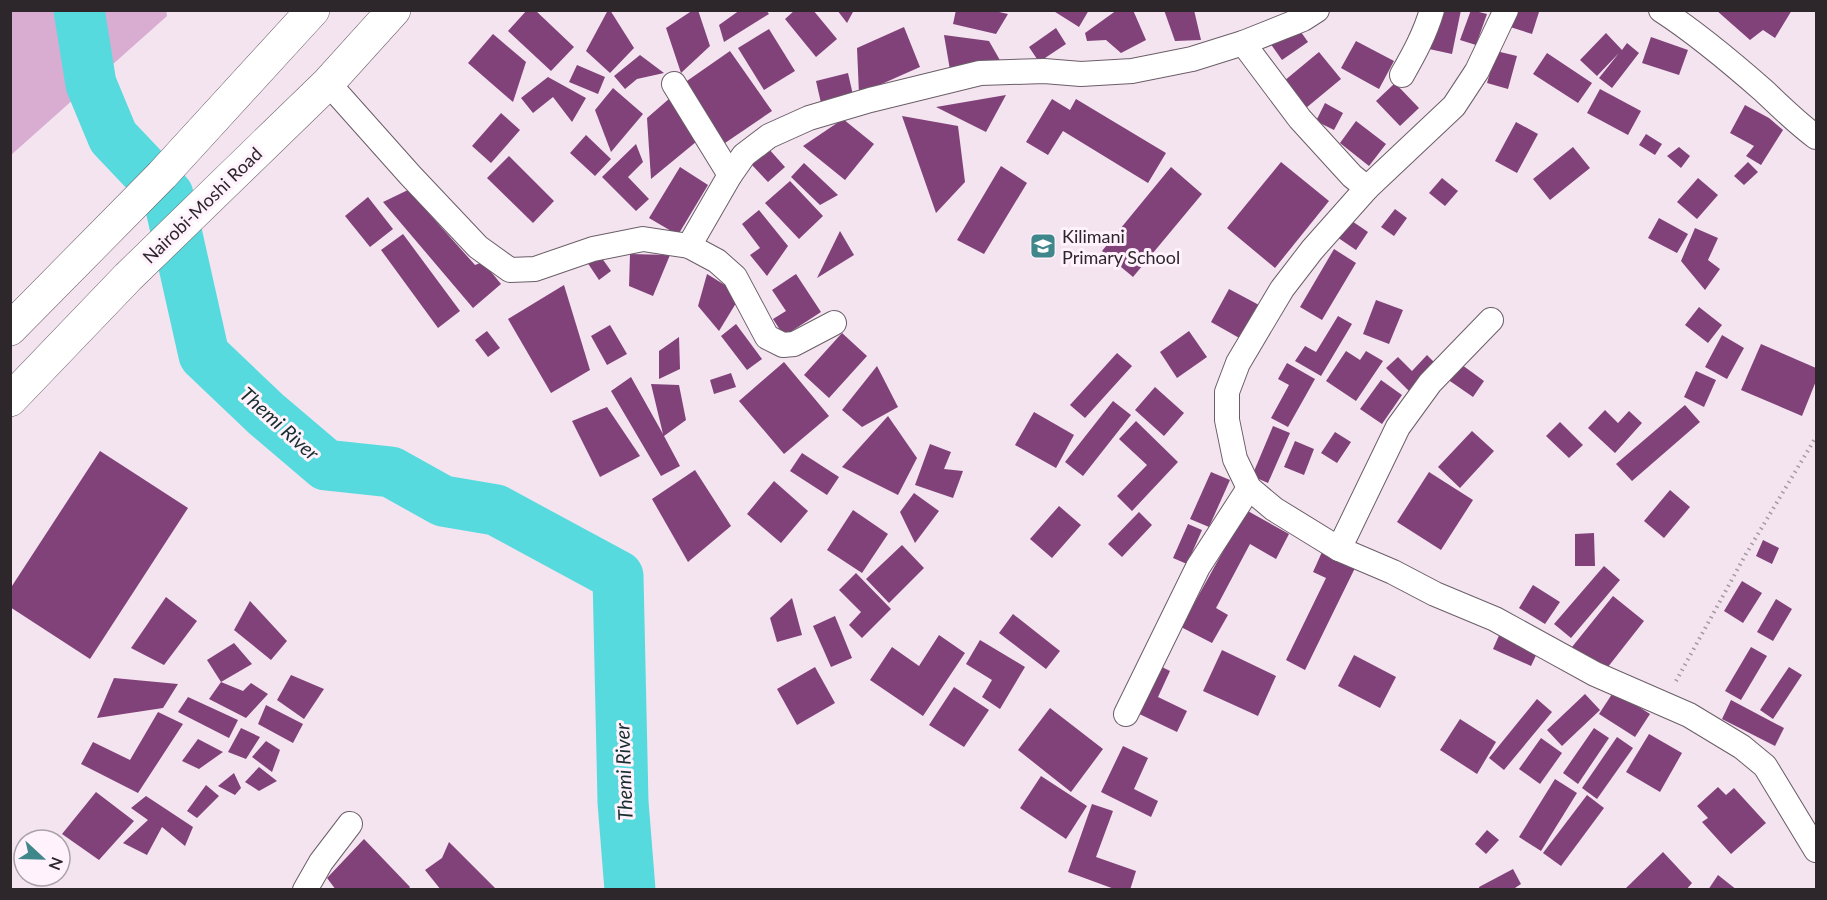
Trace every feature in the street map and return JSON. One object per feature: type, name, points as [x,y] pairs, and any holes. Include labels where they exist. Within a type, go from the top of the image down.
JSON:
[{"type":"highway","points":[[10,329],[162,175],[314,10]]},
{"type":"highway","name":"Nairobi-Moshi Road","points":[[10,400],[128,277],[328,83],[394,10]]},
{"type":"street","points":[[689,246],[744,155],[769,136],[809,118],[870,100],[980,73],[1044,71],[1080,74],[1132,71],[1192,59],[1243,43],[1303,19],[1317,10]]},
{"type":"street","points":[[1402,75],[1421,41],[1432,10]]},
{"type":"street","points":[[1506,10],[1477,71],[1454,106],[1367,188],[1312,250],[1282,289],[1238,363],[1227,392],[1227,420],[1235,459],[1249,488],[1274,509],[1339,549],[1495,619],[1595,674],[1689,715],[1742,747],[1765,766],[1816,850]]},
{"type":"street","points":[[1660,10],[1690,29],[1728,59],[1799,125],[1816,137]]},
{"type":"street","points":[[1243,43],[1300,119],[1352,176],[1367,188]]},
{"type":"street","points":[[328,83],[478,247],[510,270],[535,269],[593,249],[643,239],[689,246],[717,261],[735,277],[767,338],[783,345],[794,344],[834,323]]},
{"type":"street","points":[[674,84],[730,176]]},
{"type":"street","points":[[1339,549],[1398,427],[1430,383],[1491,320]]},
{"type":"street","points":[[1126,714],[1198,567],[1249,488]]},
{"type":"street","points":[[304,890],[321,862],[350,824]]},
{"type":"path","points":[[1664,704],[1746,554],[1816,437]]},
{"type":"shaded area","points":[[11,10],[166,10],[167,16],[11,155]]},
{"type":"building","points":[[527,10],[535,10],[574,47],[551,71],[508,31]]},
{"type":"building","points":[[608,10],[634,48],[610,73],[586,51]]},
{"type":"building","points":[[693,10],[698,10],[710,46],[681,73],[666,28]]},
{"type":"building","points":[[740,10],[766,10],[769,14],[724,42],[719,25]]},
{"type":"building","points":[[795,10],[813,10],[837,39],[816,57],[785,19]]},
{"type":"building","points":[[837,10],[854,10],[847,23]]},
{"type":"building","points":[[956,10],[990,10],[1008,14],[996,34],[953,24]]},
{"type":"building","points":[[1052,10],[1089,10],[1079,27]]},
{"type":"building","points":[[1117,10],[1133,10],[1146,40],[1121,53],[1106,40],[1087,41],[1085,33]]},
{"type":"building","points":[[1164,10],[1194,10],[1201,40],[1175,41]]},
{"type":"building","points":[[1438,10],[1461,10],[1452,54],[1429,49]]},
{"type":"building","points":[[1471,10],[1487,14],[1476,45],[1460,40]]},
{"type":"building","points":[[1512,10],[1539,12],[1532,34],[1507,26]]},
{"type":"building","points":[[1716,10],[1792,10],[1775,38],[1763,30],[1750,40]]},
{"type":"building","points":[[1296,25],[1308,42],[1282,60],[1270,43]]},
{"type":"building","points":[[904,27],[920,67],[859,94],[857,48]]},
{"type":"building","points":[[1056,28],[1066,44],[1039,62],[1029,47]]},
{"type":"building","points":[[769,29],[795,71],[764,90],[738,48]]},
{"type":"building","points":[[1606,33],[1622,50],[1627,43],[1639,53],[1612,88],[1599,78],[1619,53],[1597,76],[1580,60]]},
{"type":"building","points":[[493,34],[526,62],[513,102],[468,63]]},
{"type":"building","points":[[944,35],[989,41],[1001,62],[950,70]]},
{"type":"building","points":[[1651,37],[1688,50],[1679,75],[1642,63]]},
{"type":"building","points":[[1356,41],[1394,61],[1379,89],[1341,68]]},
{"type":"building","points":[[730,51],[772,111],[725,143],[684,83]]},
{"type":"building","points":[[1496,51],[1517,56],[1508,89],[1487,83]]},
{"type":"building","points":[[1319,52],[1341,79],[1306,108],[1284,81]]},
{"type":"building","points":[[1547,53],[1592,83],[1578,103],[1533,74]]},
{"type":"building","points":[[640,55],[664,73],[637,79],[625,89],[614,76]]},
{"type":"building","points":[[577,65],[605,77],[598,94],[569,82]]},
{"type":"building","points":[[848,73],[853,95],[821,103],[816,81]]},
{"type":"building","points":[[548,77],[586,98],[572,122],[553,97],[533,113],[521,98]]},
{"type":"building","points":[[1395,83],[1419,108],[1400,126],[1376,101]]},
{"type":"building","points":[[613,88],[643,114],[611,152],[595,110]]},
{"type":"building","points":[[1600,89],[1641,111],[1628,135],[1587,113]]},
{"type":"building","points":[[1006,95],[986,132],[936,107]]},
{"type":"building","points":[[670,98],[702,137],[651,179],[647,118]]},
{"type":"building","points":[[1052,99],[1070,110],[1076,99],[1166,153],[1148,183],[1063,131],[1048,155],[1026,142]]},
{"type":"building","points":[[1325,103],[1343,113],[1334,130],[1316,121]]},
{"type":"building","points":[[1745,105],[1769,118],[1783,130],[1761,165],[1746,156],[1754,146],[1730,133]]},
{"type":"building","points":[[501,113],[520,130],[491,163],[472,146]]},
{"type":"building","points":[[902,116],[958,126],[965,182],[936,213]]},
{"type":"building","points":[[843,119],[874,144],[845,180],[803,146]]},
{"type":"building","points":[[1356,121],[1386,144],[1369,166],[1340,143]]},
{"type":"building","points":[[1516,122],[1538,134],[1517,173],[1495,161]]},
{"type":"building","points":[[1646,134],[1662,144],[1655,155],[1639,145]]},
{"type":"building","points":[[586,135],[611,159],[595,176],[570,153]]},
{"type":"building","points":[[636,144],[643,162],[628,177],[649,199],[636,211],[602,177]]},
{"type":"building","points":[[1573,147],[1590,168],[1550,200],[1533,179]]},
{"type":"building","points":[[1679,147],[1690,156],[1681,168],[1667,156]]},
{"type":"building","points":[[768,148],[785,167],[768,182],[751,164]]},
{"type":"building","points":[[509,156],[554,201],[533,223],[487,178]]},
{"type":"building","points":[[1281,162],[1329,201],[1275,268],[1227,228]]},
{"type":"building","points":[[1748,162],[1758,172],[1744,185],[1734,176]]},
{"type":"building","points":[[804,163],[838,195],[820,205],[791,177]]},
{"type":"building","points":[[1001,166],[1027,183],[984,254],[957,240]]},
{"type":"building","points":[[680,167],[708,185],[678,235],[649,218]]},
{"type":"building","points":[[1171,167],[1202,194],[1133,277],[1102,251]]},
{"type":"building","points":[[1442,178],[1458,191],[1445,206],[1429,193]]},
{"type":"building","points":[[1698,178],[1718,195],[1697,219],[1677,202]]},
{"type":"building","points":[[790,181],[823,216],[799,239],[765,203]]},
{"type":"building","points":[[408,190],[475,265],[483,262],[501,284],[473,308],[383,202]]},
{"type":"building","points":[[368,197],[393,229],[370,247],[345,216]]},
{"type":"building","points":[[1395,209],[1407,218],[1394,236],[1381,227]]},
{"type":"building","points":[[759,210],[788,246],[767,276],[750,255],[760,248],[742,224]]},
{"type":"building","points":[[1346,217],[1368,232],[1356,250],[1334,235]]},
{"type":"building","points":[[1659,218],[1688,234],[1677,253],[1648,238]]},
{"type":"building","points":[[1695,228],[1718,238],[1708,260],[1720,269],[1705,290],[1681,261]]},
{"type":"building","points":[[840,231],[854,255],[817,278]]},
{"type":"building","points":[[403,234],[460,311],[438,328],[381,250]]},
{"type":"building","points":[[1334,249],[1356,263],[1322,320],[1300,307]]},
{"type":"building","points":[[599,254],[611,271],[599,280],[587,262]]},
{"type":"building","points":[[630,254],[670,255],[653,296],[629,286]]},
{"type":"building","points":[[707,274],[741,295],[719,331],[698,306]]},
{"type":"building","points":[[796,274],[821,312],[784,336],[773,319],[786,311],[772,290]]},
{"type":"building","points":[[564,285],[590,370],[551,393],[508,319]]},
{"type":"building","points":[[1229,289],[1259,305],[1241,339],[1211,322]]},
{"type":"building","points":[[1376,300],[1403,310],[1389,344],[1363,334]]},
{"type":"building","points":[[1699,307],[1722,325],[1708,343],[1685,325]]},
{"type":"building","points":[[1338,316],[1352,324],[1321,376],[1295,361],[1305,346],[1316,352]]},
{"type":"building","points":[[736,324],[762,359],[747,370],[721,336]]},
{"type":"building","points":[[610,325],[627,354],[607,365],[591,336]]},
{"type":"building","points":[[487,331],[500,348],[488,357],[475,340]]},
{"type":"building","points":[[1189,331],[1207,357],[1177,378],[1160,352]]},
{"type":"building","points":[[842,333],[867,356],[829,398],[804,375]]},
{"type":"building","points":[[1722,335],[1744,348],[1727,379],[1705,367]]},
{"type":"building","points":[[679,337],[680,369],[659,379],[659,351]]},
{"type":"building","points":[[1761,344],[1816,368],[1816,381],[1802,416],[1741,390]]},
{"type":"building","points":[[1346,351],[1360,360],[1366,351],[1383,361],[1356,401],[1326,381]]},
{"type":"building","points":[[1117,353],[1132,366],[1085,418],[1070,405]]},
{"type":"building","points":[[1427,355],[1436,364],[1409,391],[1386,368],[1398,357],[1412,371]]},
{"type":"building","points":[[784,362],[829,416],[784,454],[739,401]]},
{"type":"building","points":[[1458,362],[1484,381],[1473,397],[1447,379]]},
{"type":"building","points":[[1287,363],[1315,379],[1288,427],[1271,418],[1289,385],[1278,379]]},
{"type":"building","points":[[877,366],[898,407],[862,427],[842,410]]},
{"type":"building","points":[[1696,371],[1716,380],[1704,407],[1684,397]]},
{"type":"building","points":[[731,373],[736,387],[714,394],[710,380]]},
{"type":"building","points":[[631,377],[663,434],[651,384],[679,385],[686,420],[664,436],[680,466],[661,476],[611,391]]},
{"type":"building","points":[[1381,380],[1402,395],[1382,424],[1360,409]]},
{"type":"building","points":[[1155,387],[1184,413],[1164,436],[1135,410]]},
{"type":"building","points":[[1113,401],[1131,415],[1083,476],[1065,462]]},
{"type":"building","points":[[1685,405],[1700,422],[1632,481],[1616,464]]},
{"type":"building","points":[[607,407],[640,456],[600,477],[572,421]]},
{"type":"building","points":[[1605,410],[1618,423],[1629,411],[1642,423],[1615,453],[1588,428]]},
{"type":"building","points":[[1034,412],[1074,435],[1056,468],[1015,445]]},
{"type":"building","points":[[888,416],[917,458],[898,495],[842,467]]},
{"type":"building","points":[[1136,421],[1178,462],[1132,511],[1117,496],[1147,465],[1119,439]]},
{"type":"building","points":[[1560,422],[1583,445],[1569,458],[1546,436]]},
{"type":"building","points":[[1273,426],[1290,433],[1268,483],[1252,476]]},
{"type":"building","points":[[1472,431],[1494,451],[1460,488],[1438,467]]},
{"type":"building","points":[[1335,432],[1351,442],[1337,463],[1321,453]]},
{"type":"building","points":[[1295,441],[1314,449],[1304,475],[1284,467]]},
{"type":"building","points":[[930,444],[951,452],[944,469],[963,471],[953,498],[915,485]]},
{"type":"building","points":[[100,451],[188,508],[90,659],[10,607],[10,589]]},
{"type":"building","points":[[802,453],[839,477],[827,495],[790,471]]},
{"type":"building","points":[[695,470],[731,526],[688,562],[652,499]]},
{"type":"building","points":[[1211,472],[1230,480],[1209,527],[1190,519]]},
{"type":"building","points":[[1429,472],[1473,500],[1441,550],[1397,522]]},
{"type":"building","points":[[774,481],[808,511],[781,543],[747,514]]},
{"type":"building","points":[[1670,490],[1690,507],[1664,538],[1644,521]]},
{"type":"building","points":[[914,493],[939,511],[915,543],[900,512]]},
{"type":"building","points":[[1059,506],[1081,525],[1052,558],[1030,539]]},
{"type":"building","points":[[853,510],[888,534],[862,573],[827,550]]},
{"type":"building","points":[[1246,510],[1289,534],[1276,559],[1250,544],[1216,608],[1228,615],[1212,643],[1181,627]]},
{"type":"building","points":[[1139,512],[1152,525],[1122,557],[1108,544]]},
{"type":"building","points":[[1188,524],[1202,530],[1187,564],[1173,558]]},
{"type":"building","points":[[1594,533],[1595,566],[1575,566],[1575,534]]},
{"type":"building","points":[[1763,540],[1779,548],[1772,564],[1756,556]]},
{"type":"building","points":[[902,545],[924,568],[889,603],[866,579]]},
{"type":"building","points":[[1322,552],[1355,568],[1305,670],[1286,660],[1326,578],[1313,572]]},
{"type":"building","points":[[1604,566],[1620,580],[1571,638],[1554,624]]},
{"type":"building","points":[[856,573],[891,609],[862,638],[849,625],[861,612],[839,590]]},
{"type":"building","points":[[1742,581],[1762,593],[1743,623],[1724,611]]},
{"type":"building","points":[[1533,585],[1560,602],[1545,624],[1519,608]]},
{"type":"building","points":[[1613,596],[1644,621],[1604,672],[1572,647]]},
{"type":"building","points":[[166,597],[197,621],[164,665],[131,648]]},
{"type":"building","points":[[792,598],[802,635],[777,642],[770,618]]},
{"type":"building","points":[[1776,599],[1792,609],[1773,641],[1757,632]]},
{"type":"building","points":[[250,601],[287,641],[271,660],[234,630]]},
{"type":"building","points":[[1013,614],[1060,651],[1046,669],[999,633]]},
{"type":"building","points":[[835,616],[852,658],[831,667],[813,626]]},
{"type":"building","points":[[1501,631],[1539,649],[1531,666],[1493,649]]},
{"type":"building","points":[[939,635],[965,653],[923,716],[870,680],[892,647],[919,666]]},
{"type":"building","points":[[980,640],[1025,667],[1000,709],[982,697],[992,680],[966,664]]},
{"type":"building","points":[[234,643],[252,664],[221,682],[207,660]]},
{"type":"building","points":[[1751,647],[1767,656],[1741,700],[1725,691]]},
{"type":"building","points":[[1222,650],[1276,676],[1258,716],[1203,691]]},
{"type":"building","points":[[1354,655],[1396,677],[1380,708],[1338,686]]},
{"type":"building","points":[[1154,663],[1170,671],[1158,697],[1187,711],[1177,732],[1131,710]]},
{"type":"building","points":[[815,667],[835,703],[797,725],[777,689]]},
{"type":"building","points":[[1789,667],[1802,675],[1773,719],[1760,710]]},
{"type":"building","points":[[291,675],[324,689],[304,719],[277,700]]},
{"type":"building","points":[[114,678],[178,684],[163,708],[97,718]]},
{"type":"building","points":[[221,682],[243,691],[251,683],[268,694],[246,718],[209,699]]},
{"type":"building","points":[[954,687],[989,710],[964,747],[929,725]]},
{"type":"building","points":[[1614,691],[1650,714],[1635,737],[1599,714]]},
{"type":"building","points":[[1585,694],[1600,710],[1562,746],[1547,730]]},
{"type":"building","points":[[188,697],[238,720],[229,738],[178,712]]},
{"type":"building","points":[[1537,699],[1552,712],[1504,770],[1489,758]]},
{"type":"building","points":[[1731,700],[1784,728],[1775,746],[1722,719]]},
{"type":"building","points":[[266,705],[303,724],[293,743],[258,724]]},
{"type":"building","points":[[1050,708],[1103,749],[1071,792],[1018,750]]},
{"type":"building","points":[[158,712],[183,724],[138,793],[81,764],[93,742],[130,760]]},
{"type":"building","points":[[1460,719],[1496,742],[1477,774],[1440,750]]},
{"type":"building","points":[[241,728],[260,737],[246,759],[228,752]]},
{"type":"building","points":[[1594,728],[1609,738],[1578,784],[1563,773]]},
{"type":"building","points":[[1649,734],[1682,753],[1660,792],[1626,772]]},
{"type":"building","points":[[1617,737],[1633,748],[1597,799],[1582,788]]},
{"type":"building","points":[[1541,738],[1562,753],[1540,784],[1519,769]]},
{"type":"building","points":[[198,739],[223,752],[199,769],[182,761]]},
{"type":"building","points":[[266,741],[280,750],[272,772],[252,757]]},
{"type":"building","points":[[1123,746],[1148,758],[1134,789],[1158,801],[1151,817],[1101,792]]},
{"type":"building","points":[[259,767],[277,781],[259,791],[245,782]]},
{"type":"building","points":[[234,773],[241,788],[235,795],[218,786]]},
{"type":"building","points":[[1041,776],[1087,806],[1066,839],[1020,808]]},
{"type":"building","points":[[1555,779],[1577,793],[1541,851],[1519,837]]},
{"type":"building","points":[[206,785],[219,796],[197,818],[187,811]]},
{"type":"building","points":[[1718,787],[1726,795],[1734,788],[1766,823],[1731,854],[1702,822],[1708,818],[1697,806]]},
{"type":"building","points":[[96,792],[134,821],[99,860],[72,841],[72,828],[67,828]]},
{"type":"building","points":[[1587,795],[1604,808],[1561,866],[1543,853]]},
{"type":"building","points":[[146,796],[193,827],[185,846],[162,827],[147,855],[123,843],[148,820],[131,808]]},
{"type":"building","points":[[1092,804],[1113,811],[1096,857],[1136,871],[1130,890],[1117,890],[1068,872]]},
{"type":"building","points":[[1487,830],[1499,840],[1486,854],[1475,844]]},
{"type":"building","points":[[364,839],[410,887],[408,890],[336,890],[327,878]]},
{"type":"building","points":[[449,842],[497,890],[441,890],[425,870],[442,858]]},
{"type":"building","points":[[1663,852],[1692,883],[1686,890],[1624,890]]},
{"type":"building","points":[[1513,869],[1521,884],[1512,890],[1480,890],[1479,887]]},
{"type":"building","points":[[1718,875],[1737,890],[1708,890]]},
{"type":"waterway","name":"Themi River","points":[[79,10],[91,84],[113,137],[168,195],[204,355],[266,414],[326,465],[391,472],[443,501],[496,510],[618,576],[623,802],[630,890]]},
{"type":"place","name":"Kilimani Primary School","points":[[1043,246]]}]
